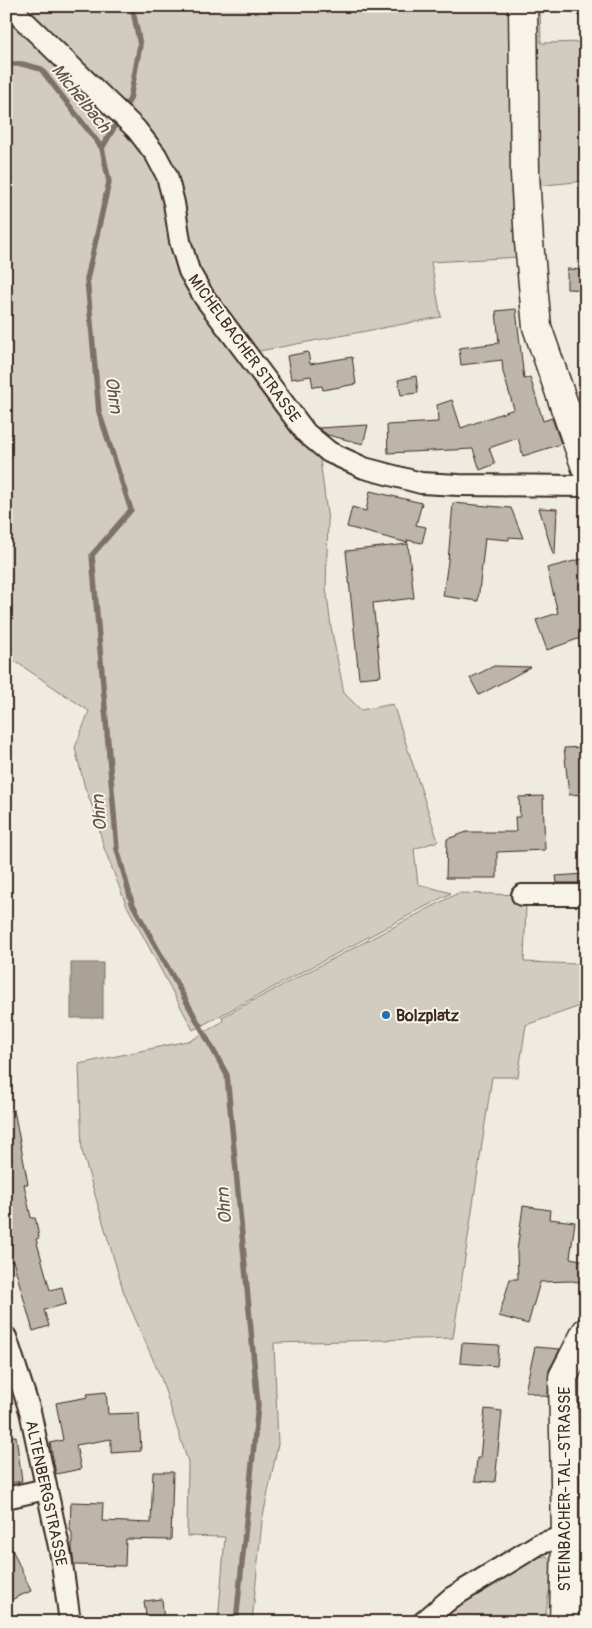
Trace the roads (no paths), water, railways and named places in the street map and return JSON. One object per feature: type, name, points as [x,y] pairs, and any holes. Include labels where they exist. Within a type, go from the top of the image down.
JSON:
[{"type":"main road","points":[[523,6],[525,174],[537,327],[586,468]]},
{"type":"main road","name":"STEINBACHER-TAL-STRASSE","points":[[564,1622],[576,1540],[563,1377],[586,1332]]},
{"type":"street","name":"MICHELBACHER STRASSE","points":[[9,6],[136,129],[156,155],[167,176],[174,203],[180,241],[189,271],[204,297],[306,433],[329,452],[364,468],[420,483],[459,486],[586,486]]},
{"type":"street","points":[[522,895],[586,895]]},
{"type":"street","name":"ALTENBERGSTRASSE","points":[[6,1337],[30,1411],[61,1556],[70,1622]]},
{"type":"street","points":[[6,1498],[46,1489]]},
{"type":"street","points":[[422,1622],[451,1598],[539,1544],[576,1540]]},
{"type":"waterway","name":"Ohrn","points":[[123,111],[130,99],[140,45],[132,6]]},
{"type":"waterway","name":"Michelbach","points":[[6,64],[22,64],[41,69],[102,148]]},
{"type":"waterway","name":"Ohrn","points":[[119,119],[102,148],[109,182],[87,279],[99,412],[131,510],[92,555],[117,849],[132,903],[227,1075],[258,1405],[236,1622]]},
{"type":"place","name":"Bolzplatz","points":[[386,1015]]}]
